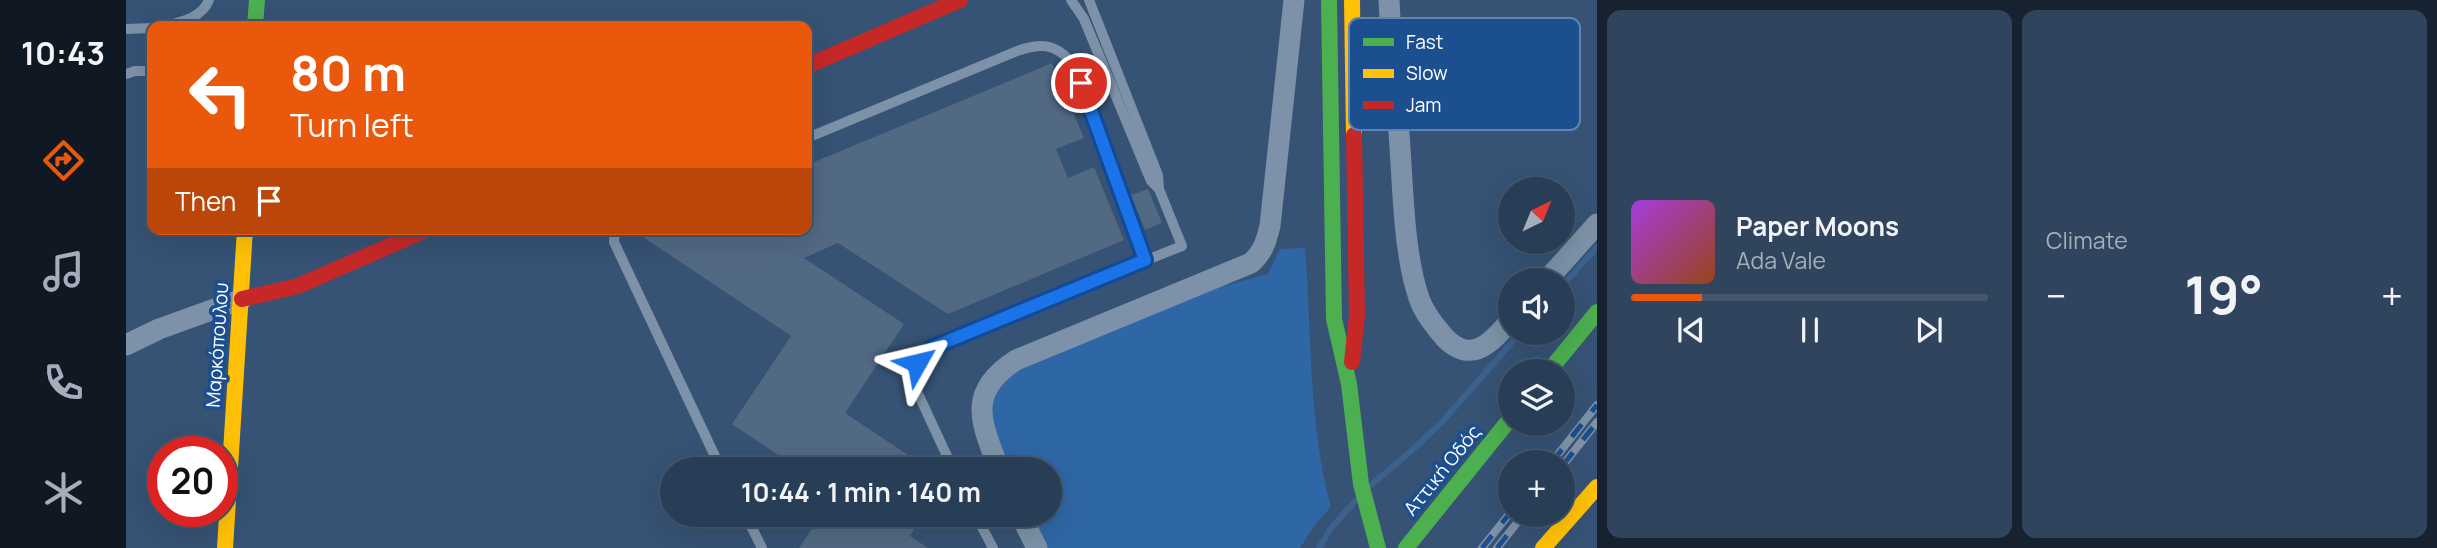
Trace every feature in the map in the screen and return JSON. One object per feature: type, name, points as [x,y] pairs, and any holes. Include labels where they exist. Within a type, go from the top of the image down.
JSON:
[{"type":"main road","points":[[255,21],[257,0]]},
{"type":"main road","points":[[812,64],[960,0]]},
{"type":"main road","points":[[1329,0],[1334,319],[1349,384],[1360,484],[1378,548]]},
{"type":"main road","points":[[1352,0],[1352,18]]},
{"type":"main road","points":[[1349,384],[1357,316],[1354,130]]},
{"type":"main road","name":"Μαρκόπουλου","points":[[225,548],[245,235]]},
{"type":"main road","points":[[242,299],[298,285],[414,235]]},
{"type":"main road","points":[[1559,359],[1597,312]]},
{"type":"main road","name":"Αττική Οδός","points":[[1406,548],[1498,434]]},
{"type":"main road","points":[[1543,548],[1597,487]]},
{"type":"street","points":[[995,457],[981,417],[984,397],[998,372],[1016,360],[1251,263],[1260,255],[1270,226],[1294,0]]},
{"type":"street","points":[[1389,0],[1390,18]]},
{"type":"street","points":[[1399,130],[1406,219],[1414,280],[1420,300],[1429,318],[1452,345],[1467,350],[1482,348],[1498,334]]},
{"type":"street","points":[[1558,268],[1597,224]]},
{"type":"street","points":[[126,345],[199,313],[242,299]]},
{"type":"street","points":[[1026,527],[1037,548]]},
{"type":"lane","points":[[180,21],[196,16],[209,0]]},
{"type":"lane","points":[[1071,0],[1084,19],[1151,181],[1159,189]]},
{"type":"lane","points":[[947,457],[915,387],[917,363],[922,356],[931,348],[986,324],[1182,246],[1159,189],[1158,175],[1089,0]]},
{"type":"lane","points":[[126,29],[147,28]]},
{"type":"lane","points":[[812,136],[1017,51],[1034,45],[1047,45],[1063,52],[1071,62],[1145,260]]},
{"type":"lane","points":[[126,74],[147,71]]},
{"type":"lane","points":[[615,235],[614,242],[715,457]]},
{"type":"lane","points":[[752,527],[762,548]]},
{"type":"lane","points":[[982,527],[993,548]]},
{"type":"shaded area","points":[[1305,248],[1318,443],[1331,507],[1317,522],[1300,548],[1045,548],[1034,527],[1062,527],[1062,457],[1002,457],[987,406],[1004,375],[1220,287],[1268,274],[1280,249]]},
{"type":"building","points":[[1052,63],[1084,138],[1056,149],[1068,178],[1094,167],[1124,240],[948,314],[838,243],[804,258],[904,324],[845,413],[911,457],[781,457],[732,424],[791,336],[640,235],[812,235],[812,163]]},
{"type":"building","points":[[1148,189],[1162,223],[1145,230],[1131,195]]},
{"type":"building","points":[[813,527],[916,527],[910,536],[928,548],[799,548]]},
{"type":"waterway","points":[[1575,272],[1597,247]]},
{"type":"waterway","points":[[1371,485],[1441,423],[1510,345]]},
{"type":"waterway","points":[[1319,548],[1331,528],[1356,500]]},
{"type":"railway","points":[[1561,450],[1597,405]]},
{"type":"railway","points":[[1575,450],[1597,422]]},
{"type":"railway","points":[[1482,548],[1499,527]]},
{"type":"railway","points":[[1497,548],[1514,527]]},
{"type":"traffic: fast","points":[[255,21],[257,0]]},
{"type":"traffic: fast","points":[[1329,0],[1334,319],[1349,384],[1361,484],[1378,548]]},
{"type":"traffic: fast","points":[[1559,359],[1597,312]]},
{"type":"traffic: fast","points":[[1406,548],[1498,434]]},
{"type":"traffic: slow","points":[[1352,0],[1352,18]]},
{"type":"traffic: slow","points":[[1354,130],[1354,135]]},
{"type":"traffic: slow","points":[[225,548],[245,235]]},
{"type":"traffic: slow","points":[[1543,548],[1597,487]]},
{"type":"traffic: jam","points":[[812,64],[960,0]]},
{"type":"traffic: jam","points":[[1352,362],[1357,316],[1354,135]]},
{"type":"traffic: jam","points":[[242,299],[298,286],[414,235]]},
{"type":"route","points":[[917,363],[931,348],[1145,260],[1081,83]]}]
